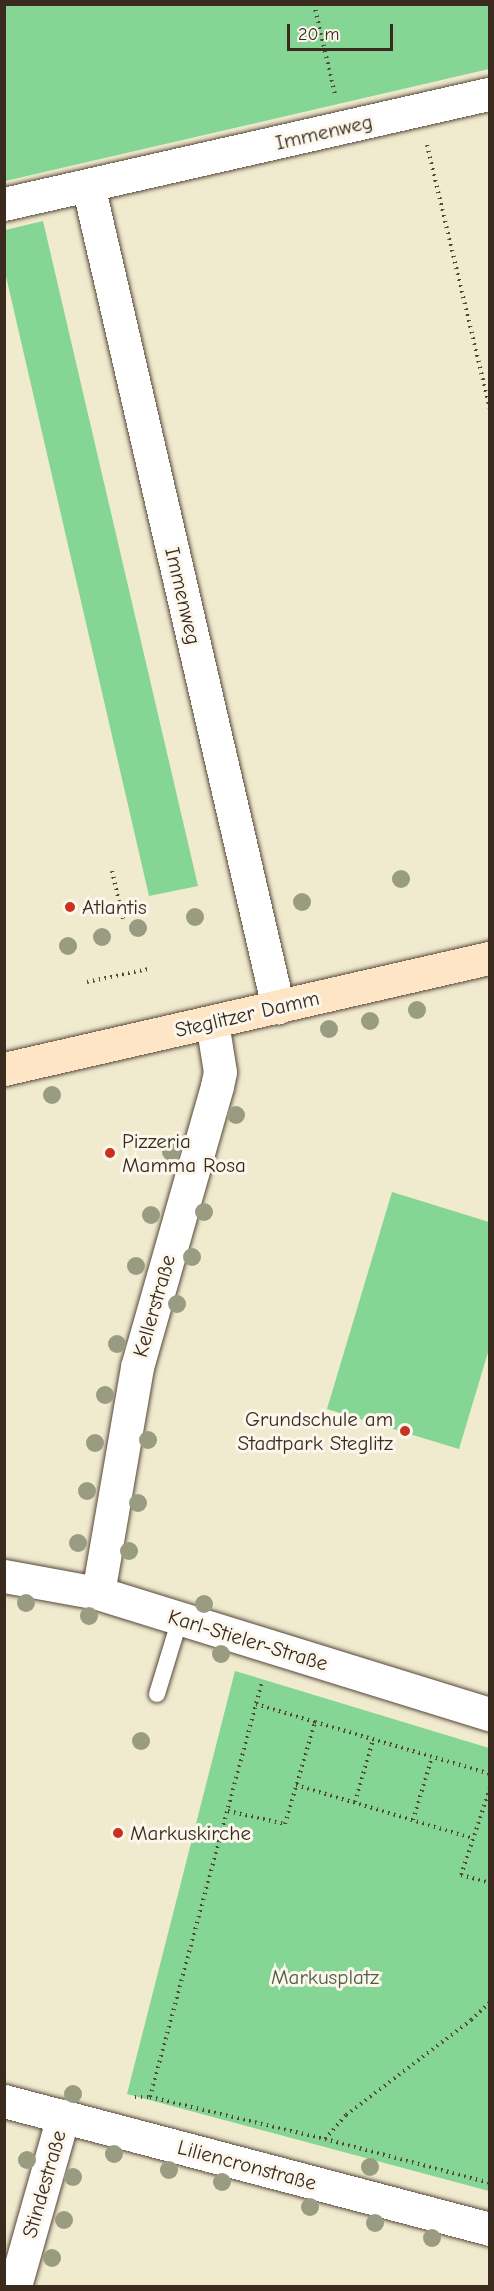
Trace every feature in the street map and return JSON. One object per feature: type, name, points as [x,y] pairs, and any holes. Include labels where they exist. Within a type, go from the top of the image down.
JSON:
[{"type":"main road","name":"Steglitzer Damm","points":[[4,1069],[489,958]]},
{"type":"street","name":"Immenweg","points":[[4,204],[489,94]]},
{"type":"street","name":"Immenweg","points":[[88,185],[278,1006]]},
{"type":"street","name":"Kellerstraße","points":[[98,1593],[137,1367],[220,1072],[212,1022]]},
{"type":"street","name":"Karl-Stieler-Straße","points":[[4,1576],[98,1593],[489,1714]]},
{"type":"street","name":"Liliencronstraße","points":[[4,2100],[489,2229]]},
{"type":"street","name":"Stindestraße","points":[[15,2286],[63,2116]]},
{"type":"lane","points":[[157,1694],[180,1618]]},
{"type":"path","points":[[314,4],[343,127]]},
{"type":"path","points":[[419,110],[489,410]]},
{"type":"path","points":[[112,871],[123,919]]},
{"type":"path","points":[[87,982],[148,969]]},
{"type":"path","points":[[265,1670],[150,2097],[325,2139],[489,2183]]},
{"type":"path","points":[[256,1704],[489,1774]]},
{"type":"path","points":[[228,1811],[285,1824],[315,1722]]},
{"type":"path","points":[[355,1802],[373,1740]]},
{"type":"path","points":[[413,1820],[432,1757]]},
{"type":"path","points":[[296,1785],[472,1838]]},
{"type":"path","points":[[489,1788],[461,1875],[489,1883]]},
{"type":"path","points":[[325,2139],[346,2115],[471,2020],[489,2002]]},
{"type":"green space","points":[[4,5],[489,5],[489,69],[5,181]]},
{"type":"green space","points":[[43,221],[198,886],[149,896],[5,272],[5,230]]},
{"type":"green space","points":[[392,1192],[489,1222],[489,1349],[459,1449],[327,1409]]},
{"type":"green space","name":"Markusplatz","points":[[235,1671],[489,1748],[489,2191],[127,2094]]},
{"type":"place","name":"Atlantis","points":[[70,907]]},
{"type":"place","name":"Pizzeria Mamma Rosa","points":[[110,1153]]},
{"type":"place","name":"Grundschule am Stadtpark Steglitz","points":[[405,1431]]},
{"type":"place","name":"Markuskirche","points":[[118,1833]]}]
